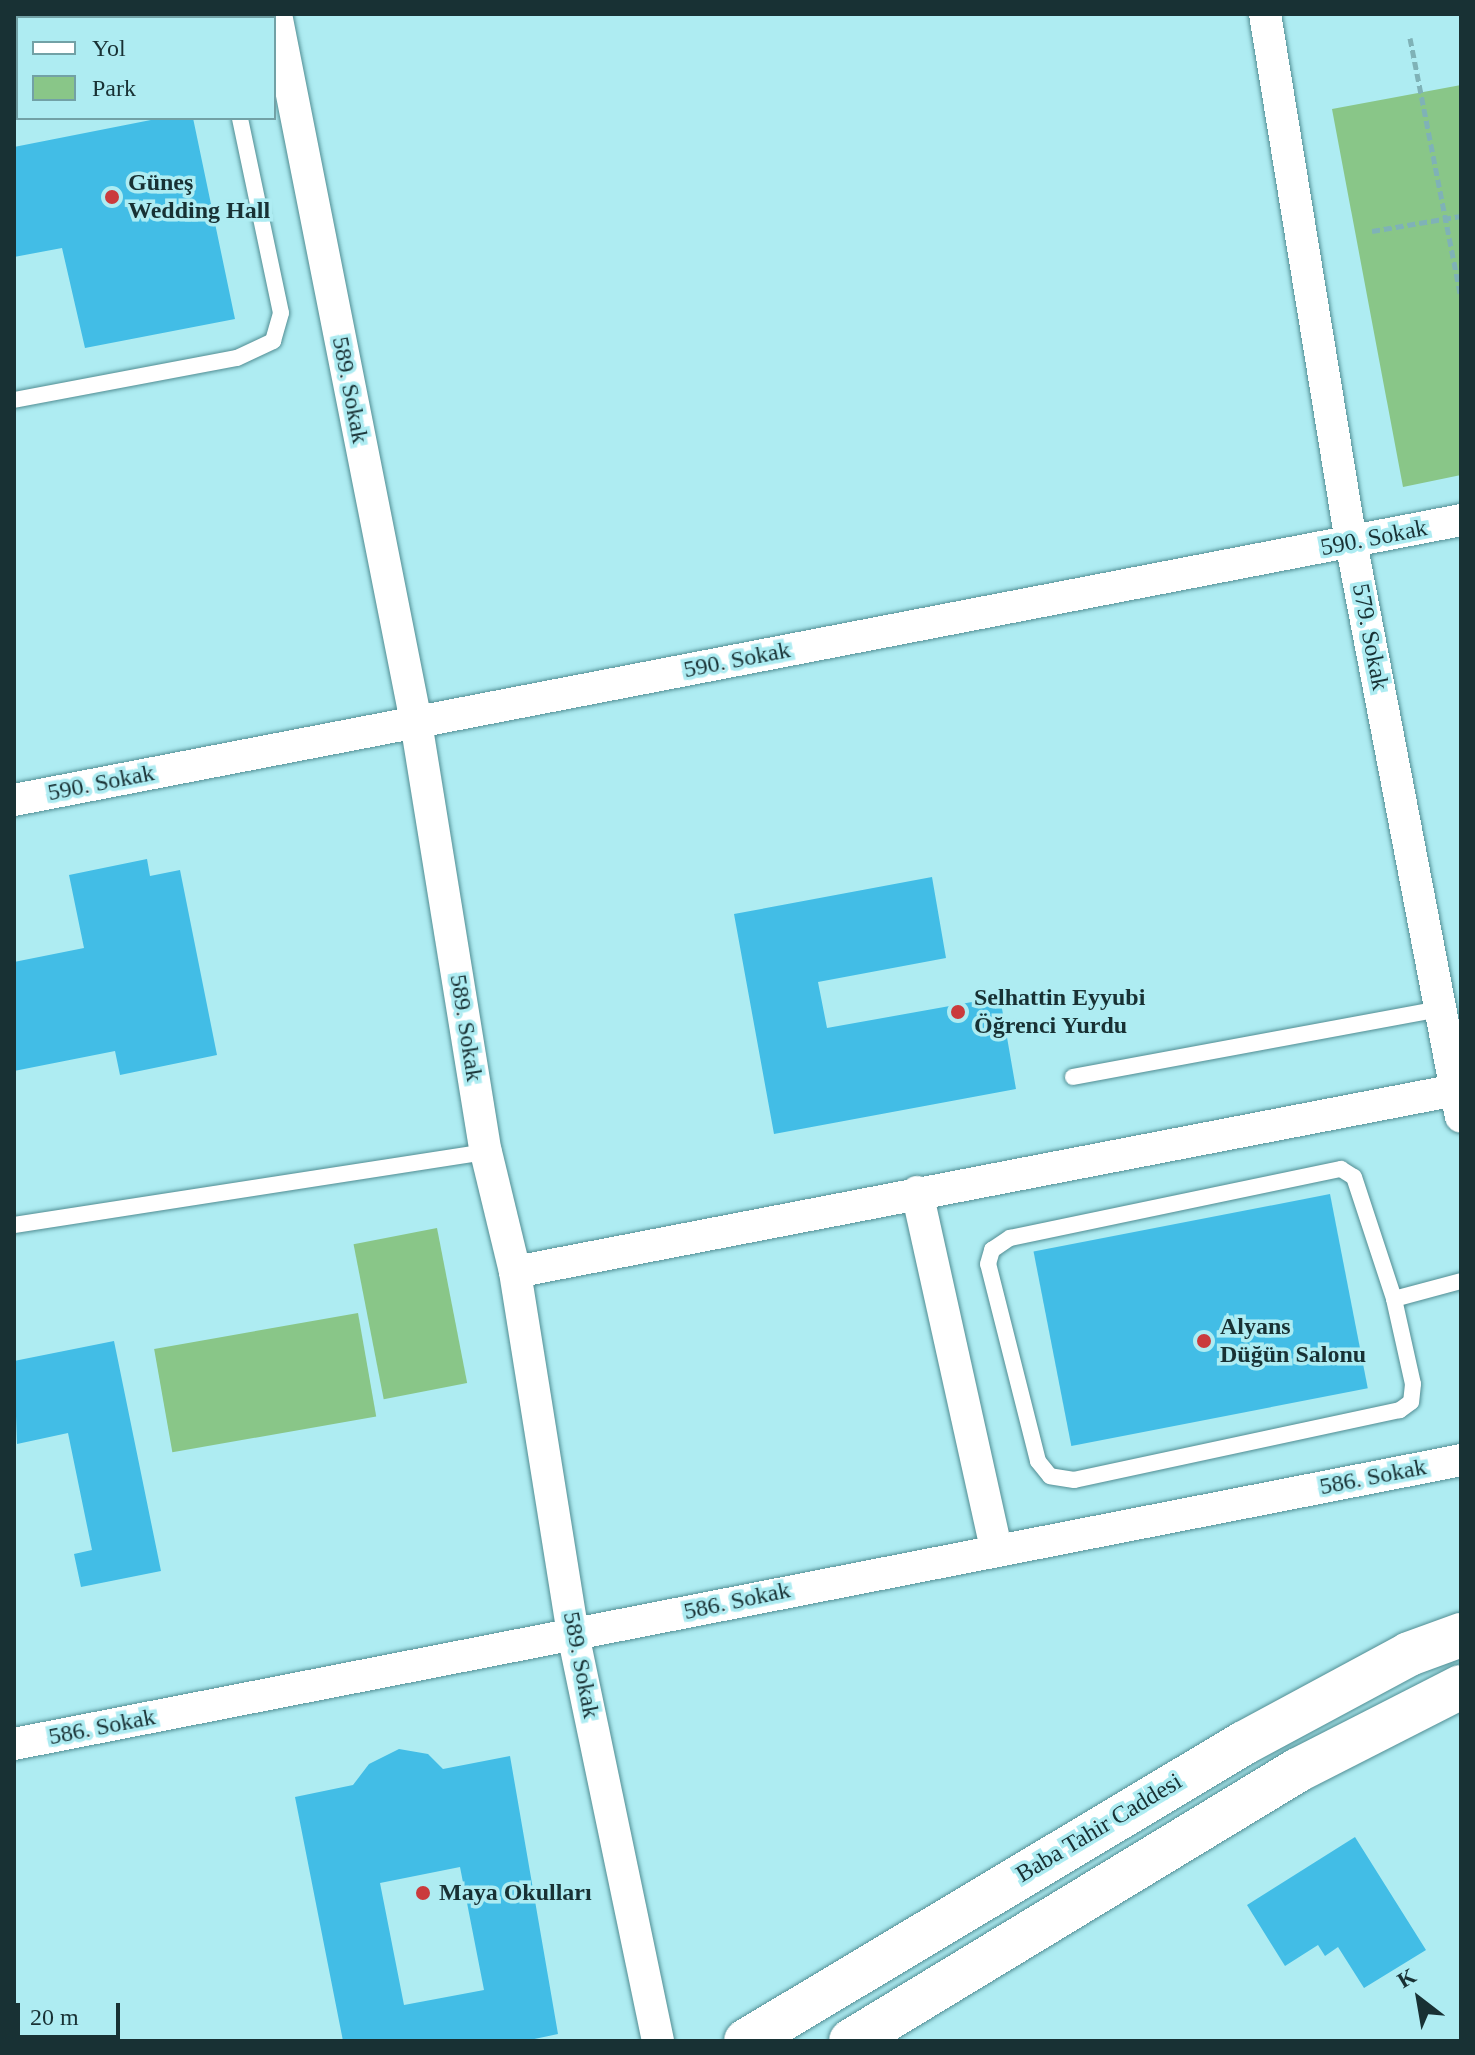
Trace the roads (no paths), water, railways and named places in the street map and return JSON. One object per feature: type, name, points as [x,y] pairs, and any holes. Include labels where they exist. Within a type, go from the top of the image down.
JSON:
[{"type":"street","name":"589. Sokak","points":[[276,14],[416,722],[486,1152],[515,1272],[573,1634],[658,2041]]},
{"type":"street","name":"579. Sokak","points":[[1265,14],[1351,542],[1459,1103]]},
{"type":"street","name":"590. Sokak","points":[[14,800],[1461,520]]},
{"type":"street","points":[[515,1272],[917,1192],[1459,1103]]},
{"type":"street","points":[[917,1192],[996,1548]]},
{"type":"street","name":"586. Sokak","points":[[14,1744],[996,1548],[1461,1460]]},
{"type":"street","name":"Baba Tahir Caddesi","points":[[746,2041],[1244,1743],[1409,1654],[1461,1635]]},
{"type":"street","points":[[851,2041],[1298,1770],[1461,1687]]},
{"type":"lane","points":[[14,400],[237,358],[273,341],[281,313],[240,120]]},
{"type":"lane","points":[[1073,1077],[1441,1009]]},
{"type":"lane","points":[[14,1225],[486,1152]]},
{"type":"lane","points":[[1341,1169],[1354,1177],[1394,1299],[1413,1384],[1411,1402],[1400,1410],[1074,1480],[1050,1476],[1038,1461],[988,1264],[992,1250],[1010,1238],[1341,1169]]},
{"type":"lane","points":[[1394,1299],[1461,1281]]},
{"type":"place","name":"Güneş Wedding Hall","points":[[112,197]]},
{"type":"place","name":"Selhattin Eyyubi Öğrenci Yurdu","points":[[958,1012]]},
{"type":"place","name":"Alyans Düğün Salonu","points":[[1204,1341]]},
{"type":"place","name":"Maya Okulları","points":[[423,1893]]}]
